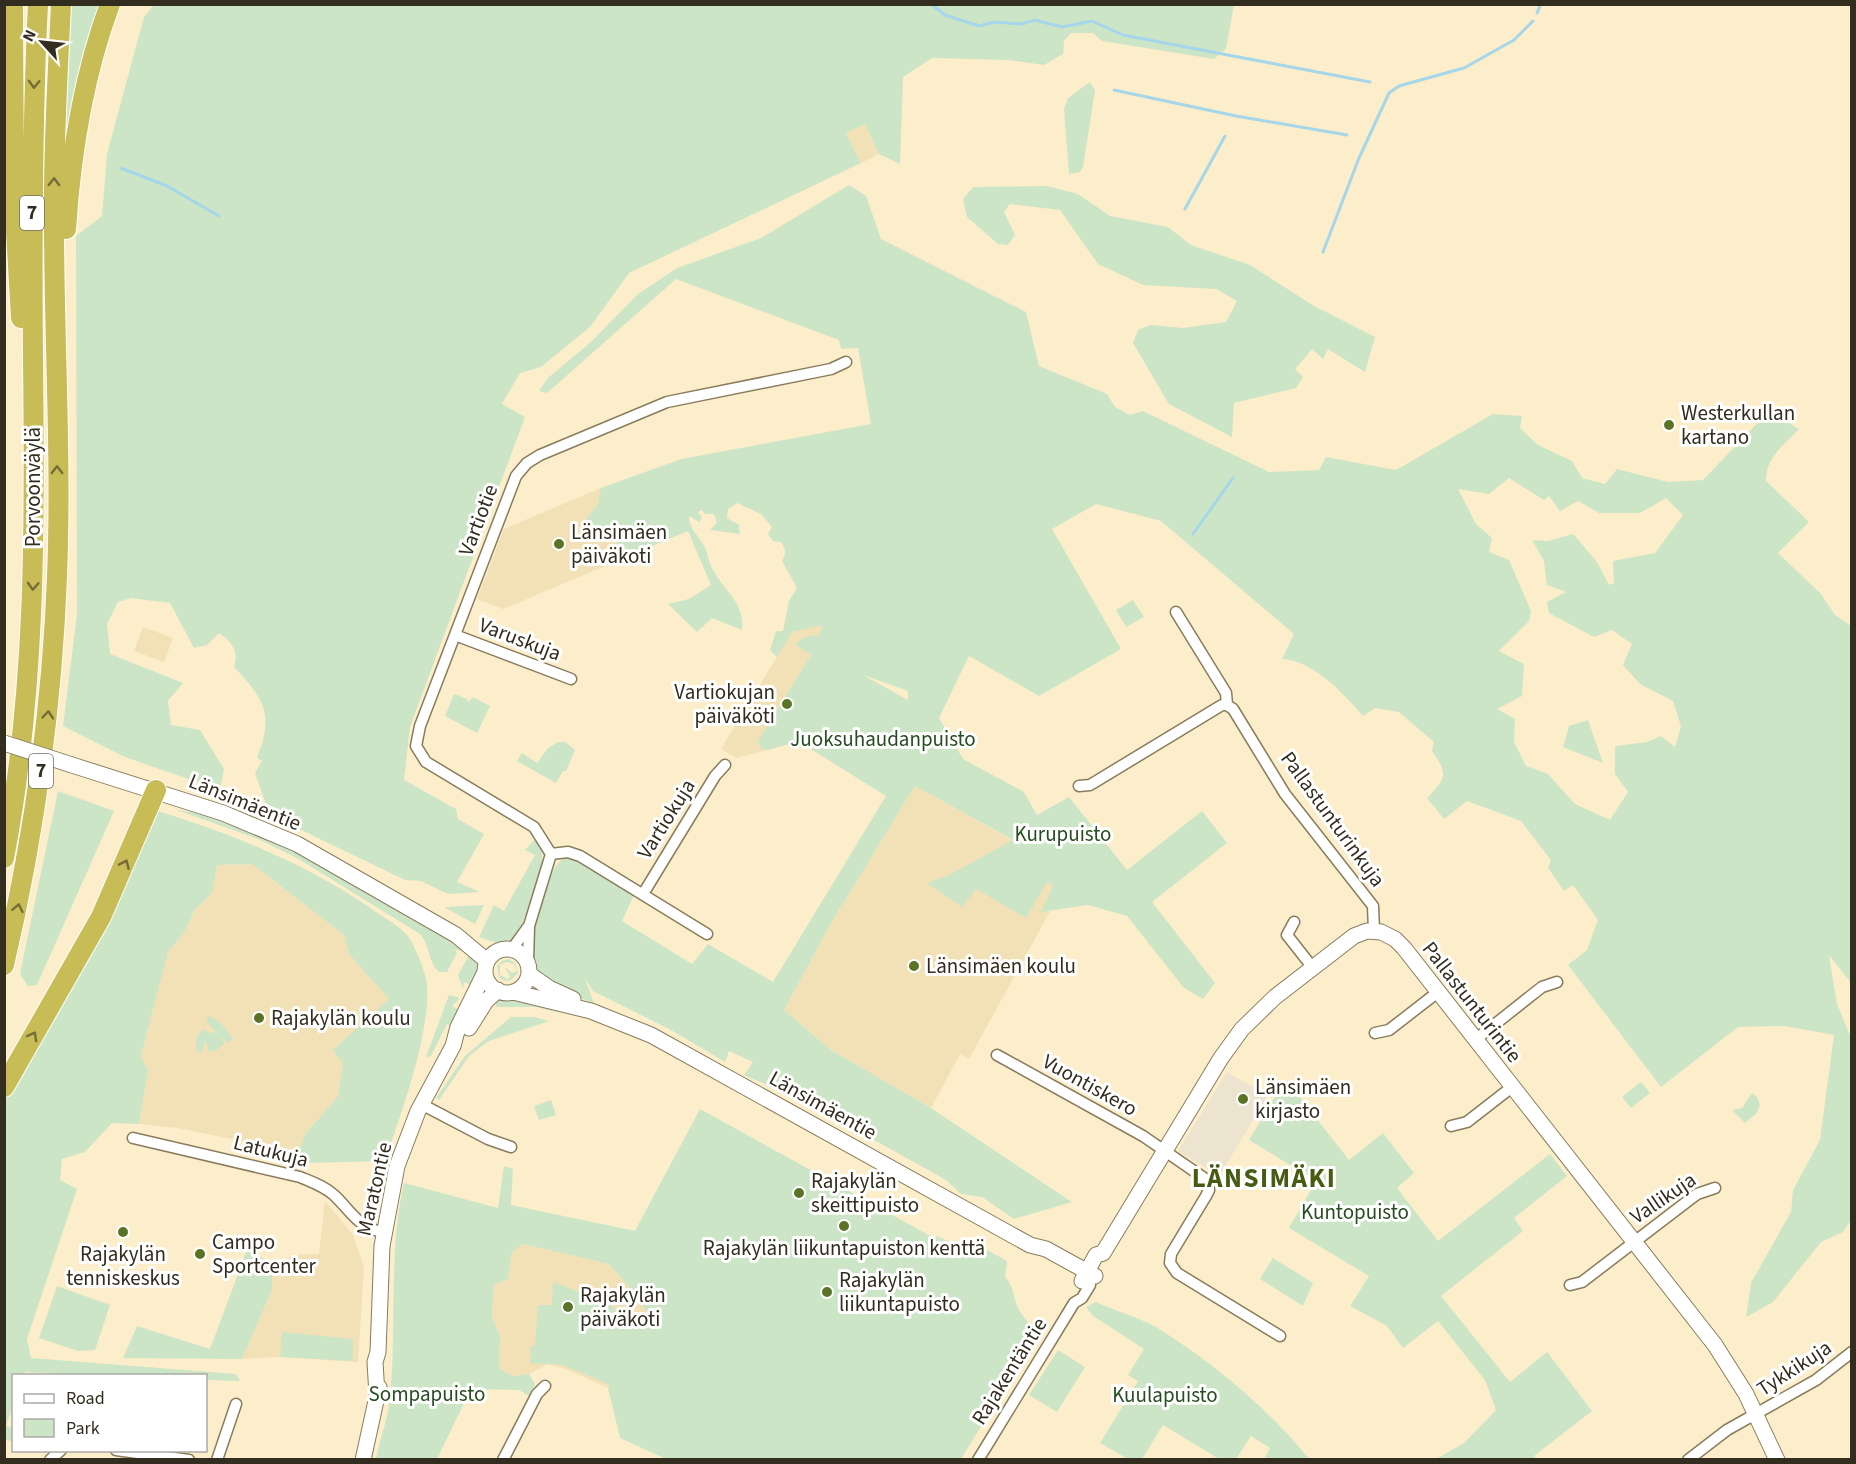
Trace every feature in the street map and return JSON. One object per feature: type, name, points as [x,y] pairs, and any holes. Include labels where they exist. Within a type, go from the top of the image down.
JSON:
[{"type":"highway","points":[[13,4],[12,132],[24,364],[34,422]]},
{"type":"highway","name":"Porvoonväylä","points":[[4,858],[17,779],[28,686],[34,573],[32,198],[38,4]]},
{"type":"highway","name":"Porvoonväylä","points":[[4,965],[30,846],[48,710],[57,574],[54,199],[61,4]]},
{"type":"highway","points":[[57,366],[67,215],[75,143],[83,94],[110,4]]},
{"type":"highway","points":[[99,37],[116,4]]},
{"type":"highway","points":[[4,74],[12,132]]},
{"type":"highway","points":[[4,1087],[101,917],[156,790]]},
{"type":"main road","name":"Länsimäentie","points":[[4,743],[224,813],[297,844],[456,935],[486,967]]},
{"type":"main road","points":[[1088,1279],[1104,1260],[1103,1253],[1164,1150],[1239,1032],[1275,997],[1354,936],[1374,930]]},
{"type":"main road","name":"Pallastunturintie","points":[[1374,930],[1395,939],[1715,1345],[1757,1415],[1777,1460]]},
{"type":"main road","name":"Länsimäentie","points":[[456,935],[461,934],[507,949]]},
{"type":"main road","points":[[507,949],[521,954],[528,968],[523,985],[505,991],[488,981],[486,967],[507,949]]},
{"type":"main road","name":"Maratontie","points":[[363,1460],[380,1384],[381,1363],[378,1352],[384,1232],[397,1166],[421,1104],[453,1046],[455,1035],[486,967]]},
{"type":"main road","name":"Länsimäentie","points":[[528,968],[591,1011]]},
{"type":"main road","name":"Länsimäentie","points":[[505,991],[591,1011],[651,1035],[1030,1245],[1042,1258],[1088,1279]]},
{"type":"main road","name":"Maratontie","points":[[453,1046],[462,1039],[486,1001],[505,991]]},
{"type":"main road","name":"Maratontie","points":[[354,1460],[358,1448],[367,1439]]},
{"type":"street","name":"Vartiotie","points":[[551,854],[534,827],[426,762],[417,750],[416,740],[516,476],[527,463],[552,449],[658,404],[831,369],[846,362]]},
{"type":"street","name":"Pallastunturinkuja","points":[[1176,612],[1226,693],[1227,705],[1233,709],[1285,794],[1374,906],[1374,930]]},
{"type":"street","name":"Varuskuja","points":[[455,635],[571,679]]},
{"type":"street","points":[[1079,786],[1090,785],[1222,705],[1227,705]]},
{"type":"street","name":"Vartiokuja","points":[[643,894],[724,765]]},
{"type":"street","points":[[528,968],[528,927],[551,854],[568,852],[580,856],[707,934]]},
{"type":"street","points":[[1294,922],[1287,935],[1313,968]]},
{"type":"street","points":[[507,949],[528,927]]},
{"type":"street","points":[[1475,1040],[1542,987],[1557,982]]},
{"type":"street","points":[[1376,1033],[1389,1030],[1438,992]]},
{"type":"street","name":"Vuontiskero","points":[[997,1055],[1164,1150],[1203,1176],[1209,1185],[1206,1196],[1171,1254],[1173,1268],[1280,1336]]},
{"type":"street","points":[[1451,1126],[1467,1122],[1512,1087]]},
{"type":"street","points":[[421,1104],[488,1140],[512,1147]]},
{"type":"street","name":"Latukuja","points":[[133,1138],[300,1177],[328,1191],[365,1228],[384,1232]]},
{"type":"street","name":"Vallikuja","points":[[1570,1285],[1582,1282],[1697,1194],[1715,1188]]},
{"type":"street","name":"Rajakentäntie","points":[[978,1460],[1074,1304],[1075,1294],[1088,1279]]},
{"type":"street","name":"Tykkikuja","points":[[1688,1460],[1726,1430],[1810,1384],[1851,1352]]},
{"type":"street","points":[[503,1460],[537,1394],[545,1386]]},
{"type":"street","points":[[217,1460],[236,1404]]},
{"type":"street","points":[[131,1452],[189,1460]]},
{"type":"shaded area","points":[[865,124],[879,154],[861,163],[846,133]]},
{"type":"shaded area","name":"Länsimäen päiväkoti","points":[[601,488],[624,558],[503,609],[477,599],[504,529]]},
{"type":"shaded area","name":"Vartiokujan päiväköti","points":[[824,624],[804,740],[737,758],[721,749],[792,632]]},
{"type":"shaded area","points":[[143,627],[173,638],[164,662],[134,651]]},
{"type":"shaded area","name":"Länsimäen koulu","points":[[915,786],[1071,873],[969,1059],[960,1054],[931,1108],[831,1050],[784,1010],[831,923]]},
{"type":"shaded area","name":"Rajakylän koulu","points":[[252,864],[344,935],[349,954],[390,999],[334,1049],[343,1063],[338,1096],[306,1133],[297,1156],[285,1150],[178,1128],[139,1124],[148,1071],[141,1056],[168,952],[184,933],[194,911],[212,893],[217,865]]},
{"type":"shaded area","points":[[1227,1072],[1268,1096],[1219,1176],[1178,1151]]},
{"type":"shaded area","points":[[325,1201],[353,1235],[364,1267],[358,1362],[280,1357],[242,1359],[272,1290],[272,1266],[293,1255],[319,1254]]},
{"type":"shaded area","name":"Rajakylän päiväkoti","points":[[523,1244],[609,1264],[638,1297],[650,1319],[608,1388],[566,1369],[548,1364],[529,1374],[513,1376],[499,1368],[500,1336],[492,1316],[494,1285],[508,1279],[512,1252]]},
{"type":"green space","points":[[69,5],[105,5],[64,170]]},
{"type":"green space","points":[[154,5],[1234,5],[1226,49],[1214,59],[1102,41],[1093,33],[1071,33],[1064,41],[1063,54],[1044,65],[1008,60],[932,58],[903,77],[900,164],[879,154],[865,124],[846,133],[861,163],[629,273],[590,327],[541,367],[520,373],[502,404],[525,417],[410,727],[404,780],[456,809],[458,819],[484,834],[457,882],[480,892],[448,894],[421,881],[405,880],[266,813],[271,808],[267,807],[255,773],[262,761],[257,758],[265,730],[264,708],[253,689],[234,667],[236,656],[228,640],[219,633],[207,645],[194,648],[170,603],[131,598],[118,602],[107,624],[110,654],[183,683],[168,701],[171,725],[200,730],[224,769],[220,790],[125,757],[63,726],[77,614],[76,236],[102,216],[107,154],[144,17]]},
{"type":"green space","points":[[1090,82],[1095,90],[1083,167],[1080,172],[1069,174],[1064,109],[1068,98]]},
{"type":"green space","points":[[849,185],[866,196],[881,239],[1026,312],[1039,366],[1107,394],[1115,407],[1130,415],[1143,411],[1269,472],[1319,470],[1326,457],[1396,470],[1493,414],[1522,416],[1520,428],[1538,445],[1572,461],[1582,478],[1605,484],[1617,469],[1668,482],[1703,480],[1769,411],[1799,429],[1772,458],[1766,481],[1809,522],[1778,553],[1821,594],[1835,615],[1851,626],[1851,983],[1829,955],[1837,1004],[1851,1038],[1851,1220],[1843,1232],[1821,1242],[1773,1302],[1746,1317],[1751,1283],[1791,1212],[1793,1190],[1820,1140],[1834,1035],[1784,1026],[1738,1027],[1661,1087],[1568,965],[1587,950],[1598,920],[1573,885],[1564,891],[1548,868],[1551,860],[1521,821],[1467,801],[1444,819],[1427,798],[1443,776],[1441,765],[1432,751],[1434,742],[1399,712],[1375,708],[1363,716],[1347,698],[1317,672],[1294,661],[1282,659],[1294,634],[1161,521],[1096,504],[1052,529],[1121,649],[1039,696],[969,656],[939,718],[963,759],[1024,792],[1037,815],[1069,797],[1127,870],[1202,811],[1227,843],[1152,902],[1215,983],[1203,999],[1184,988],[1127,916],[1088,905],[1041,912],[1053,886],[1047,882],[1026,918],[976,889],[962,907],[927,883],[949,875],[1013,840],[915,786],[831,923],[784,1010],[831,1050],[931,1108],[1072,1202],[1014,1219],[982,1197],[961,1194],[946,1180],[806,1102],[744,1075],[753,1062],[729,1051],[725,1062],[671,1030],[593,991],[585,978],[594,1004],[549,983],[534,971],[533,927],[549,879],[560,861],[566,858],[591,866],[634,895],[622,921],[692,964],[708,944],[773,982],[886,796],[806,746],[804,740],[767,750],[761,748],[758,741],[811,655],[796,645],[806,637],[818,636],[823,625],[792,632],[777,657],[770,650],[776,631],[783,631],[789,601],[797,588],[782,561],[785,554],[784,547],[781,542],[773,541],[768,534],[772,527],[761,514],[737,503],[728,509],[727,518],[739,525],[740,534],[710,530],[717,523],[714,514],[705,514],[702,510],[698,512],[702,518],[699,522],[689,516],[692,527],[705,547],[711,567],[733,598],[742,621],[742,630],[712,618],[697,632],[668,604],[689,599],[711,585],[688,531],[624,558],[610,531],[596,531],[585,521],[598,504],[601,488],[681,459],[871,424],[858,348],[841,349],[839,340],[676,279],[547,393],[539,391],[548,378],[591,342],[638,294],[677,268],[761,238]],"holes":[[[1509,478],[1544,500],[1549,496],[1560,511],[1578,501],[1599,513],[1640,513],[1666,498],[1683,515],[1655,553],[1613,561],[1614,583],[1609,585],[1597,562],[1573,534],[1548,541],[1532,540],[1544,561],[1547,585],[1566,592],[1547,602],[1549,613],[1594,637],[1612,630],[1632,644],[1623,665],[1640,684],[1673,701],[1681,726],[1675,747],[1661,736],[1647,742],[1615,746],[1615,774],[1628,792],[1610,820],[1575,804],[1548,774],[1526,766],[1514,742],[1515,719],[1497,709],[1522,696],[1524,664],[1499,651],[1529,621],[1531,611],[1509,560],[1489,552],[1492,538],[1476,524],[1458,489],[1489,494]],[[863,675],[908,691],[908,700]]]},
{"type":"green space","points":[[1047,186],[1078,194],[1110,216],[1168,227],[1191,245],[1250,265],[1314,306],[1375,337],[1365,372],[1328,349],[1323,359],[1312,349],[1295,369],[1303,377],[1296,388],[1234,403],[1232,437],[1169,404],[1133,343],[1138,330],[1151,325],[1183,328],[1226,322],[1237,301],[1216,289],[1143,285],[1098,264],[1060,210],[1010,204],[1004,212],[1015,235],[1008,245],[998,244],[967,217],[963,199],[973,187]]},
{"type":"green space","points":[[1133,600],[1144,617],[1126,627],[1116,610]]},
{"type":"green space","points":[[454,694],[467,699],[468,702],[473,697],[490,706],[477,733],[445,716]]},
{"type":"green space","points":[[1588,720],[1603,763],[1563,747],[1569,726]]},
{"type":"green space","points":[[558,742],[565,742],[575,750],[566,771],[563,771],[556,783],[517,761],[522,753],[537,763],[548,748]]},
{"type":"green space","points":[[58,791],[114,811],[37,985],[28,986],[20,974]]},
{"type":"green space","points":[[174,809],[212,816],[303,852],[412,920],[463,946],[460,951],[455,949],[457,953],[447,972],[439,972],[420,934],[297,858],[258,839]]},
{"type":"green space","points":[[158,811],[215,830],[271,853],[351,895],[403,931],[416,951],[427,984],[427,1003],[420,1049],[385,1161],[307,1163],[297,1156],[306,1133],[338,1096],[343,1063],[333,1050],[389,999],[349,954],[344,935],[252,864],[217,865],[212,893],[194,911],[184,933],[168,952],[141,1056],[148,1071],[139,1124],[112,1123],[85,1152],[62,1159],[60,1180],[77,1189],[27,1339],[31,1358],[236,1374],[240,1381],[207,1380],[207,1374],[26,1372],[12,1374],[12,1408],[6,1426],[12,1428],[12,1442],[5,1439],[5,1099],[153,816]]},
{"type":"green space","points":[[536,838],[542,850],[542,866],[518,936],[504,945],[479,937],[494,905],[504,911],[535,855],[525,850]]},
{"type":"green space","points":[[484,905],[475,924],[444,907]]},
{"type":"green space","points":[[469,955],[480,960],[481,967],[474,987],[464,982],[463,989],[458,975]]},
{"type":"green space","points":[[509,959],[515,963],[518,973],[511,980],[504,981],[499,977],[497,966]],"holes":[[[506,962],[514,964],[517,971],[512,973],[505,967],[510,977],[508,979],[500,975],[500,965]]]},
{"type":"green space","points":[[449,995],[459,999],[452,1006],[462,1011],[453,1026],[447,1024],[431,1056],[426,1057]]},
{"type":"green space","points":[[503,997],[560,1008],[557,1012],[537,1007],[496,1007],[497,998]]},
{"type":"green space","points":[[209,1016],[220,1022],[233,1039],[227,1043],[221,1036],[224,1044],[215,1051],[208,1051],[207,1043],[204,1043],[203,1051],[197,1052],[196,1039],[202,1029],[210,1033],[216,1032],[206,1021]]},
{"type":"green space","points":[[511,1017],[534,1017],[549,1021],[489,1041],[470,1055],[439,1100],[436,1098],[465,1056]]},
{"type":"green space","name":"Kuntopuisto","points":[[1287,1081],[1349,1160],[1383,1133],[1414,1173],[1397,1188],[1438,1241],[1550,1154],[1567,1176],[1514,1218],[1523,1231],[1441,1296],[1510,1382],[1547,1352],[1592,1411],[1534,1456],[1537,1459],[1436,1459],[1464,1443],[1496,1410],[1485,1380],[1438,1321],[1403,1348],[1387,1326],[1350,1306],[1369,1276],[1289,1228],[1316,1181],[1249,1140]]},
{"type":"green space","points":[[1641,1082],[1650,1093],[1631,1108],[1622,1097]]},
{"type":"green space","points":[[1752,1093],[1757,1097],[1760,1105],[1756,1114],[1745,1123],[1732,1110],[1742,1108]]},
{"type":"green space","points":[[551,1100],[556,1115],[539,1120],[534,1106]]},
{"type":"green space","name":"Rajakylän liikuntapuisto","points":[[700,1109],[934,1238],[937,1236],[969,1251],[976,1244],[1007,1261],[1005,1277],[1011,1285],[1018,1309],[1032,1328],[1035,1339],[961,1459],[666,1459],[620,1438],[608,1388],[610,1385],[563,1365],[530,1363],[531,1346],[535,1346],[538,1305],[552,1305],[553,1282],[598,1299],[612,1292],[618,1299],[611,1306],[615,1311],[621,1307],[626,1313],[621,1317],[625,1323],[633,1315],[645,1327],[650,1319],[638,1297],[609,1264],[523,1244],[512,1252],[508,1279],[494,1285],[492,1316],[500,1336],[499,1368],[513,1376],[529,1374],[535,1384],[529,1396],[519,1390],[471,1389],[437,1459],[376,1459],[390,1397],[394,1263],[404,1183],[498,1208],[504,1166],[513,1169],[511,1205],[635,1231]]},
{"type":"green space","points":[[247,1250],[260,1256],[272,1266],[272,1290],[242,1359],[123,1358],[137,1326],[210,1349]]},
{"type":"green space","points":[[1273,1258],[1313,1283],[1303,1306],[1260,1279]]},
{"type":"green space","points":[[57,1286],[110,1305],[95,1350],[78,1351],[39,1338]]},
{"type":"green space","name":"Kuulapuisto","points":[[1096,1302],[1156,1327],[1198,1355],[1257,1404],[1309,1459],[1270,1459],[1265,1457],[1270,1448],[1251,1436],[1236,1459],[1219,1459],[1163,1425],[1142,1459],[1128,1459],[1100,1443],[1138,1381],[1128,1375],[1144,1349],[1093,1316],[1086,1307]]},
{"type":"green space","points":[[282,1332],[353,1339],[353,1361],[280,1357]]},
{"type":"green space","points":[[1058,1350],[1085,1367],[1057,1412],[1029,1395]]},
{"type":"waterway","points":[[931,4],[945,15],[979,26],[995,22],[1022,24],[1035,20],[1062,27],[1092,21],[1123,35],[1370,82]]},
{"type":"waterway","points":[[1537,13],[1541,4]]},
{"type":"waterway","points":[[1323,252],[1359,158],[1389,93],[1399,86],[1464,68],[1514,40],[1533,21]]},
{"type":"waterway","points":[[1114,90],[1236,116],[1347,135]]},
{"type":"waterway","points":[[1185,209],[1225,136]]},
{"type":"waterway","points":[[121,168],[167,186],[219,216]]},
{"type":"waterway","points":[[1193,534],[1233,478]]},
{"type":"place","name":"Westerkullan kartano","points":[[1669,425]]},
{"type":"place","name":"Länsimäen päiväkoti","points":[[559,544]]},
{"type":"place","name":"Vartiokujan päiväköti","points":[[787,704]]},
{"type":"place","name":"Länsimäen koulu","points":[[914,966]]},
{"type":"place","name":"Rajakylän koulu","points":[[259,1018]]},
{"type":"place","name":"Länsimäen kirjasto","points":[[1243,1099]]},
{"type":"place","name":"Rajakylän skeittipuisto","points":[[799,1193]]},
{"type":"place","name":"Rajakylän liikuntapuiston kenttä","points":[[844,1226]]},
{"type":"place","name":"Rajakylän tenniskeskus","points":[[123,1232]]},
{"type":"place","name":"Campo Sportcenter","points":[[200,1254]]},
{"type":"place","name":"Rajakylän liikuntapuisto","points":[[827,1292]]},
{"type":"place","name":"Rajakylän päiväkoti","points":[[568,1307]]},
{"type":"district","name":"LÄNSIMÄKI","points":[[1264,1178]]},
{"type":"park label","name":"Juoksuhaudanpuisto","points":[[883,739]]},
{"type":"park label","name":"Kurupuisto","points":[[1063,834]]},
{"type":"park label","name":"Sompapuisto","points":[[427,1394]]}]
